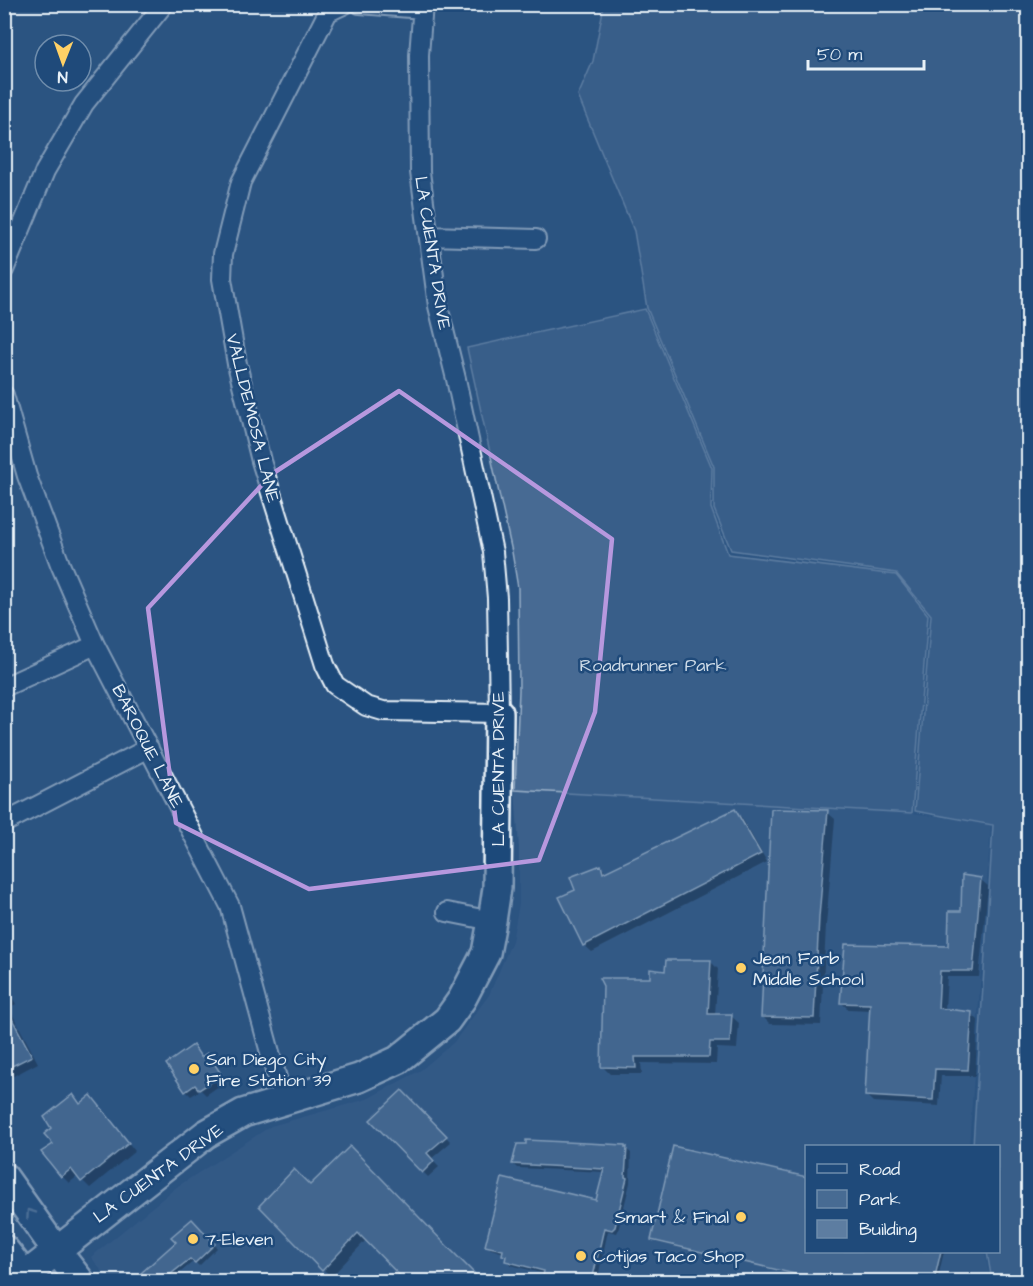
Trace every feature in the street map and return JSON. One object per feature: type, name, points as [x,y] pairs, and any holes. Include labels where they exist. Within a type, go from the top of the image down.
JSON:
[{"type":"street","points":[[4,270],[45,171],[84,104],[164,4]]},
{"type":"street","name":"VALLDEMOSA LANE","points":[[345,4],[328,12],[241,182],[223,254],[222,279],[237,364],[261,461],[325,665],[335,685],[366,706],[382,711],[499,713]]},
{"type":"street","points":[[360,4],[423,7]]},
{"type":"street","name":"LA CUENTA DRIVE","points":[[24,1279],[56,1250],[206,1134],[243,1113],[359,1078],[398,1060],[447,1020],[462,999],[486,953],[497,888],[499,713],[497,598],[493,552],[438,306],[420,172],[419,55],[423,7]]},
{"type":"street","points":[[429,236],[536,238]]},
{"type":"street","name":"BAROQUE LANE","points":[[4,395],[35,498],[95,645],[230,906],[283,1100]]},
{"type":"street","points":[[4,687],[95,645]]},
{"type":"street","points":[[4,823],[149,748]]},
{"type":"street","points":[[447,912],[492,921]]},
{"type":"street","points":[[4,1177],[81,1281]]},
{"type":"street","points":[[4,1249],[24,1279]]},
{"type":"highlighted area","points":[[399,391],[612,539],[595,712],[539,860],[309,889],[176,823],[148,608],[272,474]]},
{"type":"shaded area","points":[[515,790],[912,813],[991,824],[969,1145],[805,1145],[805,1253],[985,1253],[990,1281],[110,1282],[91,1257],[178,1186],[271,1126],[367,1099],[421,1070],[454,1042],[489,995],[512,941],[519,904],[519,848]]},
{"type":"green space","points":[[604,5],[1028,5],[1028,1281],[992,1281],[987,1253],[1000,1253],[1000,1145],[973,1145],[993,825],[915,811],[931,615],[896,573],[731,550],[714,509],[714,467],[647,308],[634,231],[578,96],[593,61]]},
{"type":"green space","name":"Roadrunner Park","points":[[645,309],[712,468],[711,508],[728,554],[896,575],[928,615],[912,813],[515,790],[519,690],[518,588],[467,348]]},
{"type":"building","points":[[735,809],[761,854],[583,946],[559,897],[575,890],[570,877],[601,865],[603,873]]},
{"type":"building","points":[[771,809],[828,810],[814,1018],[761,1017]]},
{"type":"building","points":[[962,875],[981,878],[973,971],[940,971],[938,1008],[972,1012],[968,1070],[935,1069],[933,1100],[865,1096],[870,1004],[840,1003],[845,944],[948,946],[949,911],[961,911]]},
{"type":"building","points":[[666,960],[711,960],[708,1014],[732,1014],[730,1042],[710,1042],[709,1057],[635,1057],[636,1068],[601,1067],[603,986],[599,978],[650,978],[650,969],[665,971]]},
{"type":"building","points":[[4,1004],[32,1056],[4,1070]]},
{"type":"building","name":"San Diego City Fire Station 39","points":[[193,1045],[201,1057],[207,1053],[222,1075],[199,1090],[195,1085],[185,1092],[166,1064]]},
{"type":"building","points":[[402,1090],[447,1136],[427,1153],[434,1161],[422,1173],[370,1120]]},
{"type":"building","points":[[73,1094],[80,1104],[91,1095],[129,1143],[81,1182],[71,1169],[61,1177],[41,1152],[53,1144],[44,1134],[51,1128],[44,1117]]},
{"type":"building","points":[[526,1140],[625,1145],[625,1148],[627,1147],[625,1177],[627,1178],[615,1227],[612,1230],[604,1228],[592,1281],[542,1281],[544,1271],[505,1261],[506,1256],[502,1255],[503,1250],[485,1246],[502,1178],[596,1200],[604,1169],[512,1164],[517,1144],[526,1144]]},
{"type":"building","points":[[350,1146],[482,1281],[405,1281],[358,1233],[322,1271],[259,1206],[294,1169],[310,1185]]},
{"type":"building","points":[[673,1146],[805,1177],[805,1253],[941,1253],[934,1281],[798,1281],[799,1275],[651,1240]]},
{"type":"building","points":[[192,1219],[215,1244],[195,1263],[190,1259],[162,1281],[149,1281],[141,1273],[176,1242],[171,1237]]},
{"type":"place","name":"Jean Farb Middle School","points":[[741,968]]},
{"type":"place","name":"San Diego City Fire Station 39","points":[[194,1069]]},
{"type":"place","name":"Smart & Final","points":[[741,1217]]},
{"type":"place","name":"7-Eleven","points":[[193,1239]]},
{"type":"place","name":"Cotijas Taco Shop","points":[[581,1256]]}]
